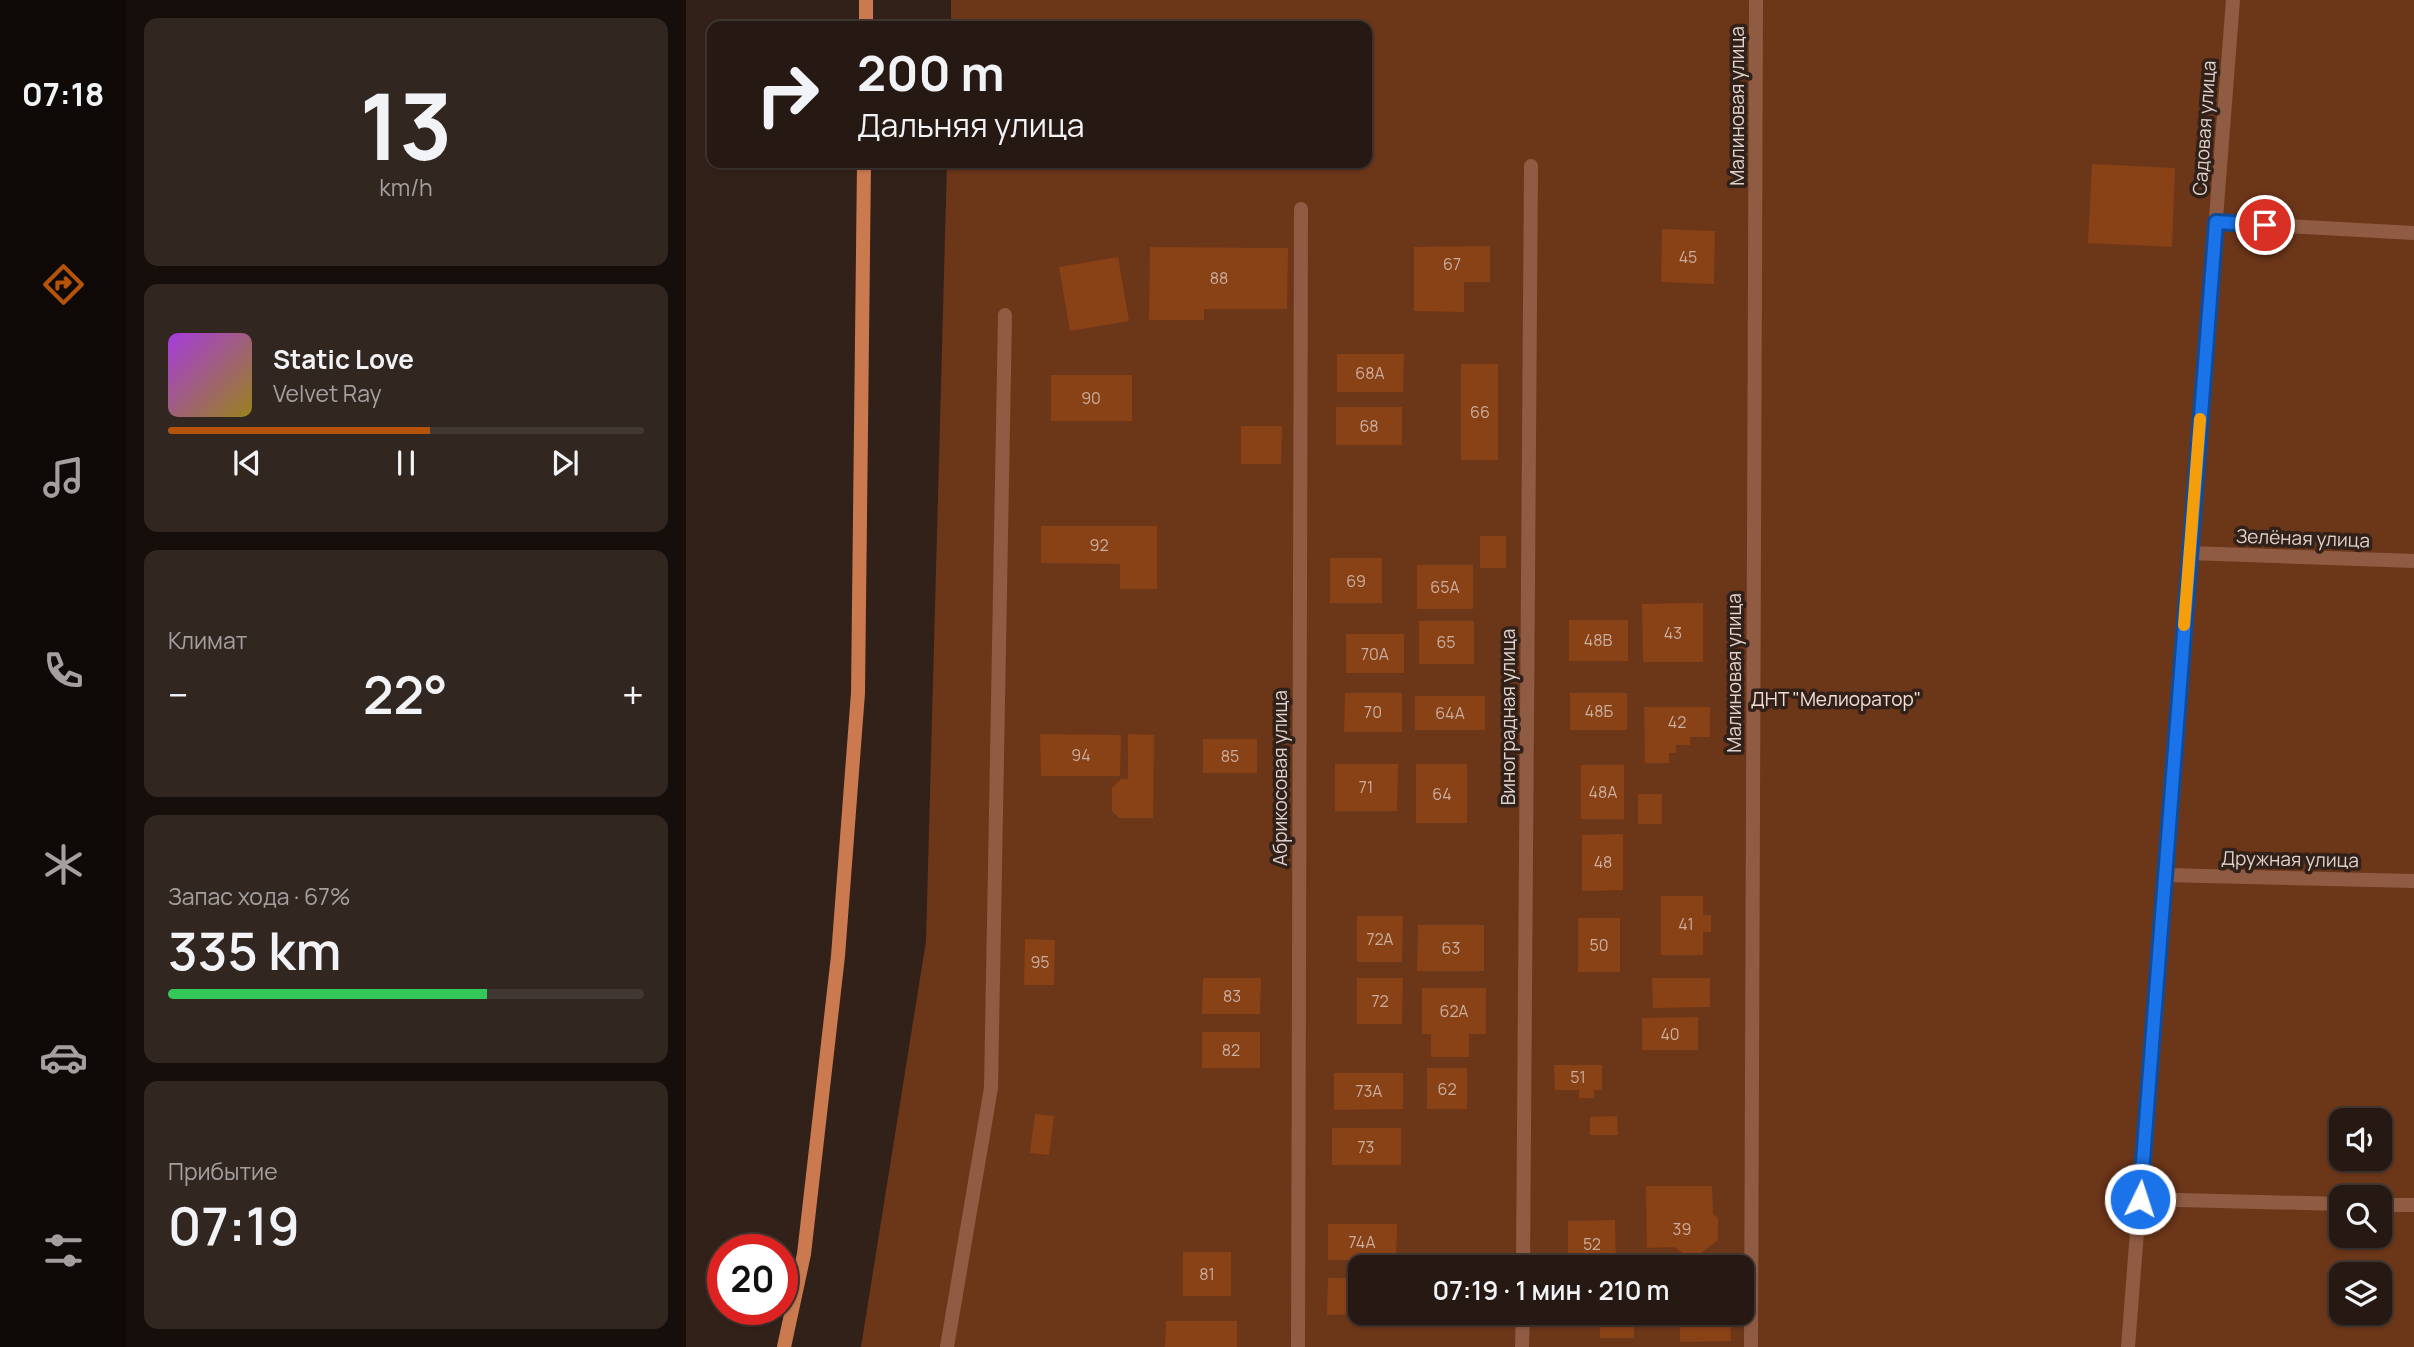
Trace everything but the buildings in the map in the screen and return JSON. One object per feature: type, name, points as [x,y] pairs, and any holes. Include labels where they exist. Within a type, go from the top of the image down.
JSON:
[{"type":"main road","points":[[866,0],[866,21]]},
{"type":"main road","points":[[784,1347],[804,1254],[838,956],[857,707],[864,168]]},
{"type":"lane","name":"Малиновая улица","points":[[1751,1347],[1756,0]]},
{"type":"lane","name":"Садовая улица","points":[[2128,1347],[2233,0]]},
{"type":"lane","name":"Виноградная улица","points":[[1523,1255],[1531,166]]},
{"type":"lane","name":"Абрикосовая улица","points":[[1298,1347],[1301,209]]},
{"type":"lane","points":[[2216,222],[2414,233]]},
{"type":"lane","points":[[947,1347],[991,1088],[1005,315]]},
{"type":"lane","name":"Зелёная улица","points":[[2190,552],[2414,561]]},
{"type":"lane","name":"Дружная улица","points":[[2165,875],[2414,881]]},
{"type":"lane","points":[[2140,1199],[2329,1204]]},
{"type":"lane","points":[[2392,1205],[2414,1205]]},
{"type":"lane","points":[[1522,1347],[1523,1325]]},
{"type":"green space","name":"ДНТ \"Мелиоратор\"","points":[[951,0],[2414,0],[2414,1347],[861,1347],[926,941],[947,168],[1372,168],[1372,21],[951,21]]},
{"type":"slow traffic","points":[[2184,625],[2200,419]]},
{"type":"route","points":[[2140,1199],[2216,222],[2265,225]]}]
